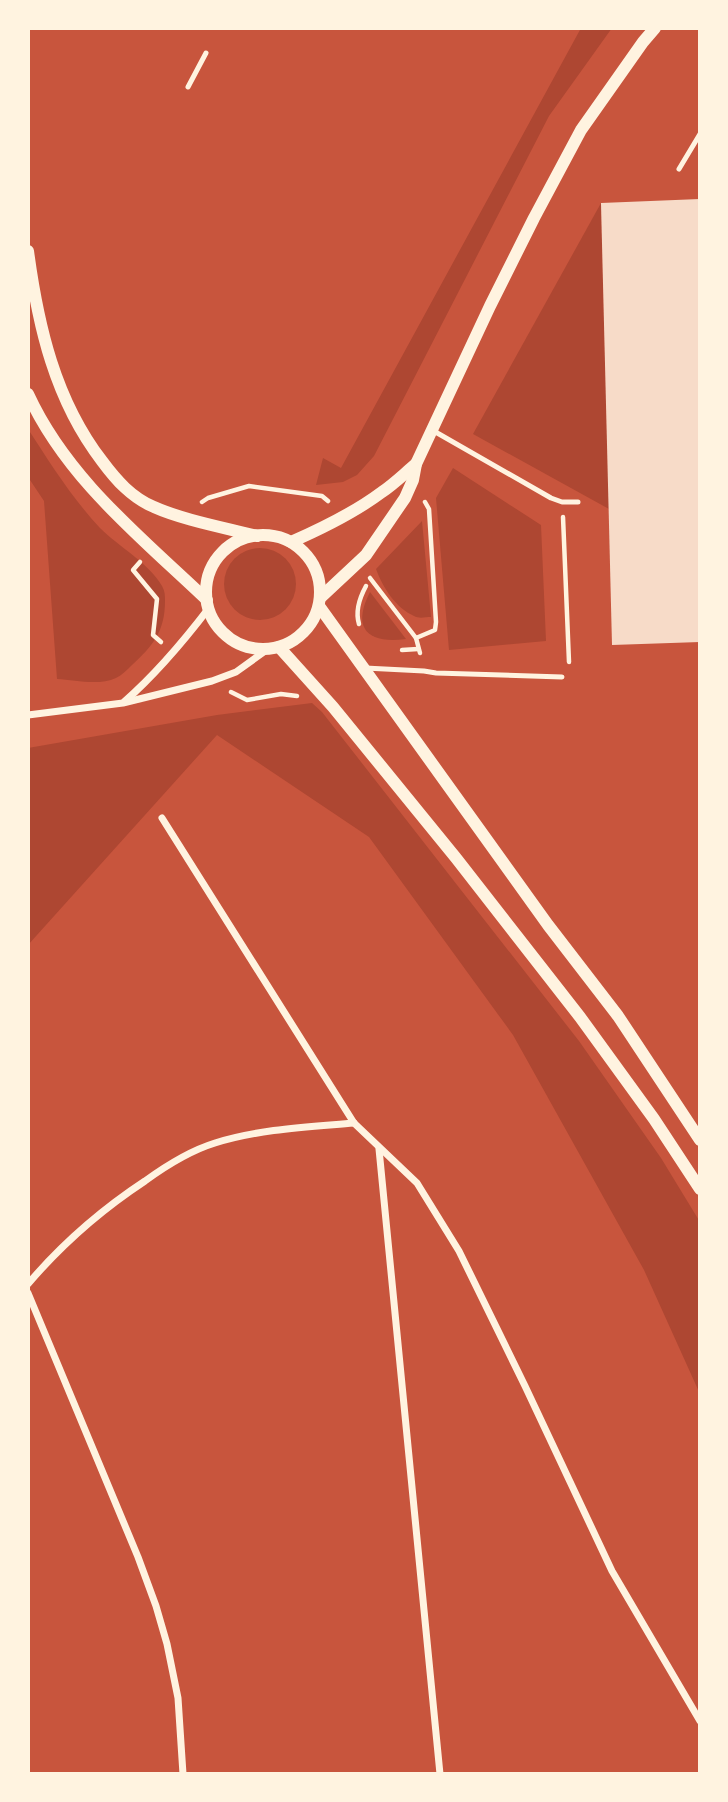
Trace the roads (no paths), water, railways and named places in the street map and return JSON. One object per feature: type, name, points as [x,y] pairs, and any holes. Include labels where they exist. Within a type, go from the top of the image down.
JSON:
[{"type":"street","points":[[319,602],[366,555],[405,498],[416,464],[490,306],[582,130],[655,28]]},
{"type":"street","points":[[28,251],[38,313],[58,383],[74,419],[111,474],[132,495],[154,507],[257,536],[275,536],[291,542],[309,557],[319,578],[319,602],[314,618],[304,632],[290,643],[274,648],[236,672],[212,681],[123,703],[28,715]]},
{"type":"street","points":[[28,394],[40,419],[83,481],[208,604]]},
{"type":"street","points":[[291,542],[344,516],[383,491],[416,464]]},
{"type":"street","points":[[257,536],[239,541],[223,552],[212,567],[207,586],[208,604],[217,625],[232,640],[251,648],[274,648],[316,688],[456,858],[580,1017],[654,1119],[700,1189]]},
{"type":"street","points":[[319,602],[359,663],[548,926],[618,1016],[700,1140]]},
{"type":"street","points":[[123,703],[174,653],[208,604]]},
{"type":"street","points":[[162,818],[354,1122],[416,1183],[459,1251],[526,1386],[612,1571],[700,1721]]},
{"type":"street","points":[[28,1284],[50,1259],[116,1200],[184,1155],[216,1143],[253,1135],[354,1122]]},
{"type":"street","points":[[379,1148],[440,1774]]},
{"type":"street","points":[[28,1293],[156,1605],[178,1698],[183,1774]]},
{"type":"lane","points":[[188,87],[206,54]]},
{"type":"lane","points":[[679,169],[700,134]]},
{"type":"lane","points":[[432,430],[551,498],[562,502],[578,502]]},
{"type":"lane","points":[[359,663],[436,673],[562,677]]}]
